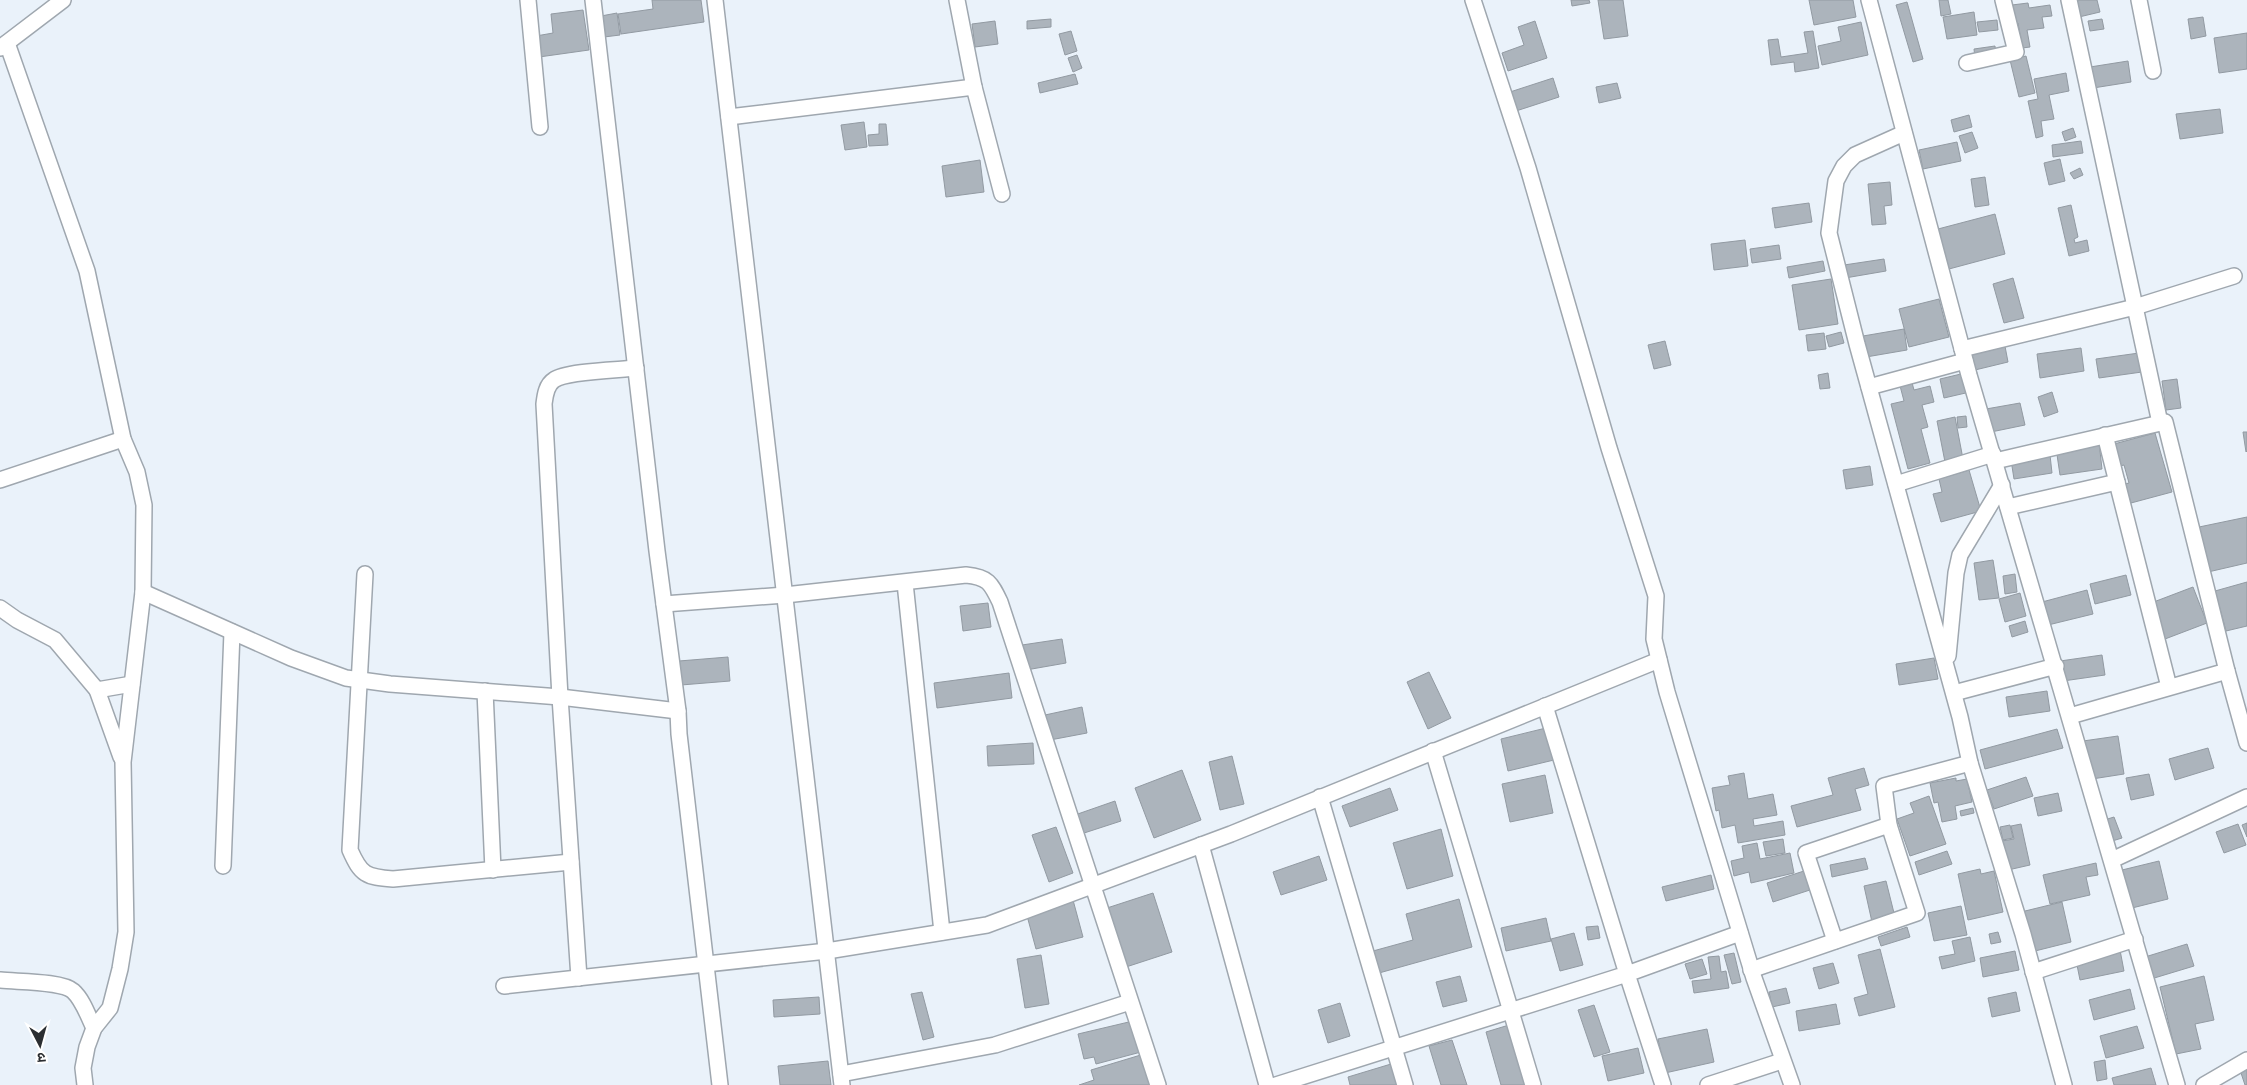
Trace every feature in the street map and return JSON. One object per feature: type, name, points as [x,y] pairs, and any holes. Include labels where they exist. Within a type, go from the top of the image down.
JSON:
[{"type":"street","points":[[63,0],[3,46],[87,270],[123,439],[137,472],[144,505],[143,592],[123,762],[126,932],[120,969],[110,1008],[94,1028],[87,1047],[83,1068],[85,1085]]},
{"type":"street","points":[[528,0],[540,127]]},
{"type":"street","points":[[593,0],[678,711],[679,734],[720,1085]]},
{"type":"street","points":[[715,0],[842,1080],[995,1045],[1130,1002]]},
{"type":"street","points":[[956,0],[974,87],[1002,194]]},
{"type":"street","points":[[1473,0],[1528,168],[1609,448],[1656,596],[1654,639],[1670,701],[1751,970],[1782,1062],[1792,1085]]},
{"type":"street","points":[[1869,0],[1964,355],[2178,1085]]},
{"type":"street","points":[[1967,63],[2016,52],[2003,0]]},
{"type":"street","points":[[2069,0],[2160,423]]},
{"type":"street","points":[[2139,0],[2153,71]]},
{"type":"street","points":[[729,117],[974,87]]},
{"type":"street","points":[[1904,133],[1855,155],[1844,166],[1836,181],[1830,213],[1829,233],[1869,387],[1954,693],[1970,762],[2033,972],[2064,1085]]},
{"type":"street","points":[[1869,387],[1964,355],[2135,307],[2234,276]]},
{"type":"street","points":[[579,978],[560,697],[544,404],[546,389],[554,380],[565,376],[636,368]]},
{"type":"street","points":[[1896,484],[1994,457],[2165,422],[2227,671],[2247,743]]},
{"type":"street","points":[[2105,435],[2169,687]]},
{"type":"street","points":[[0,480],[123,439]]},
{"type":"street","points":[[2008,507],[2117,482]]},
{"type":"street","points":[[1947,667],[1953,592],[1960,555],[2002,485]]},
{"type":"street","points":[[365,574],[350,850],[358,868],[370,878],[393,879],[571,862]]},
{"type":"street","points":[[664,604],[785,595],[966,575],[979,576],[992,584],[1000,602],[1091,886],[1158,1085]]},
{"type":"street","points":[[905,583],[942,932]]},
{"type":"street","points":[[143,592],[291,658],[346,678],[390,684],[560,697],[678,711]]},
{"type":"street","points":[[0,608],[17,620],[55,640],[97,690],[123,762]]},
{"type":"street","points":[[223,866],[232,632]]},
{"type":"street","points":[[504,986],[827,951],[987,925],[1200,845],[1659,660]]},
{"type":"street","points":[[1954,693],[2056,666]]},
{"type":"street","points":[[2070,716],[2227,671]]},
{"type":"street","points":[[97,690],[132,684]]},
{"type":"street","points":[[485,691],[493,870]]},
{"type":"street","points":[[1545,706],[1663,1085]]},
{"type":"street","points":[[1434,751],[1533,1085]]},
{"type":"street","points":[[1751,970],[1917,913],[1889,825],[1884,786],[1970,762]]},
{"type":"street","points":[[1320,797],[1405,1085]]},
{"type":"street","points":[[2112,860],[2247,797]]},
{"type":"street","points":[[1835,941],[1806,853],[1889,825]]},
{"type":"street","points":[[1200,845],[1267,1085]]},
{"type":"street","points":[[1276,1085],[1627,974],[1740,934]]},
{"type":"street","points":[[2033,972],[2135,939]]},
{"type":"street","points":[[0,980],[57,985],[71,989],[79,998],[94,1028]]},
{"type":"street","points":[[2204,1085],[2221,1081],[2247,1060]]},
{"type":"street","points":[[1708,1085],[1782,1062]]},
{"type":"building","points":[[652,0],[701,0],[704,22],[621,34],[618,14],[653,9]]},
{"type":"building","points":[[1571,0],[1589,0],[1590,3],[1572,6]]},
{"type":"building","points":[[1598,0],[1623,0],[1628,36],[1604,39]]},
{"type":"building","points":[[1809,0],[1853,0],[1856,17],[1814,25]]},
{"type":"building","points":[[1939,0],[1948,0],[1951,14],[1941,16]]},
{"type":"building","points":[[2074,0],[2097,0],[2100,12],[2079,17]]},
{"type":"building","points":[[1907,2],[1923,59],[1913,62],[1896,5]]},
{"type":"building","points":[[2028,3],[2029,8],[2050,5],[2052,16],[2042,17],[2044,28],[2027,30],[2030,47],[2022,48],[2018,23],[2015,23],[2012,5]]},
{"type":"building","points":[[583,10],[589,50],[539,57],[536,36],[553,33],[551,14]]},
{"type":"building","points":[[1974,12],[1977,35],[1947,39],[1943,17]]},
{"type":"building","points":[[617,13],[620,35],[604,37],[601,16]]},
{"type":"building","points":[[2203,17],[2206,36],[2191,39],[2188,19]]},
{"type":"building","points":[[1051,19],[1051,27],[1027,29],[1027,21]]},
{"type":"building","points":[[2102,19],[2104,29],[2090,31],[2088,21]]},
{"type":"building","points":[[1997,20],[1998,30],[1979,32],[1977,22]]},
{"type":"building","points":[[995,21],[998,44],[975,47],[972,24]]},
{"type":"building","points":[[1535,21],[1547,58],[1508,71],[1502,53],[1524,45],[1518,27]]},
{"type":"building","points":[[1861,22],[1868,55],[1822,65],[1818,46],[1841,41],[1838,27]]},
{"type":"building","points":[[1071,31],[1077,51],[1065,55],[1059,34]]},
{"type":"building","points":[[1813,31],[1819,68],[1795,72],[1794,62],[1771,65],[1768,40],[1778,39],[1781,57],[1808,53],[1804,32]]},
{"type":"building","points":[[2247,33],[2247,69],[2219,73],[2214,38]]},
{"type":"building","points":[[1995,46],[1996,55],[1975,58],[1974,49]]},
{"type":"building","points":[[1077,55],[1082,68],[1073,72],[1068,58]]},
{"type":"building","points":[[2026,56],[2035,93],[2019,97],[2010,60]]},
{"type":"building","points":[[2128,61],[2131,82],[2093,88],[2090,67]]},
{"type":"building","points":[[2066,73],[2069,91],[2049,95],[2054,119],[2041,121],[2043,136],[2036,138],[2028,101],[2038,99],[2034,79]]},
{"type":"building","points":[[1075,74],[1078,84],[1040,93],[1038,83]]},
{"type":"building","points":[[1553,78],[1559,97],[1516,111],[1510,92]]},
{"type":"building","points":[[1617,83],[1621,98],[1599,103],[1596,87]]},
{"type":"building","points":[[2220,109],[2223,133],[2180,139],[2176,114]]},
{"type":"building","points":[[1969,115],[1972,127],[1954,132],[1951,120]]},
{"type":"building","points":[[864,122],[867,147],[845,150],[841,125]]},
{"type":"building","points":[[879,124],[886,124],[888,145],[869,146],[868,135],[879,134]]},
{"type":"building","points":[[2073,128],[2076,137],[2065,141],[2062,132]]},
{"type":"building","points":[[1972,132],[1978,148],[1965,153],[1959,136]]},
{"type":"building","points":[[2081,141],[2083,153],[2053,157],[2052,145]]},
{"type":"building","points":[[1957,142],[1961,161],[1923,169],[1919,150]]},
{"type":"building","points":[[2060,159],[2065,181],[2049,185],[2044,163]]},
{"type":"building","points":[[980,160],[984,192],[946,197],[942,166]]},
{"type":"building","points":[[2080,168],[2083,175],[2074,179],[2070,173]]},
{"type":"building","points":[[1985,177],[1989,205],[1975,207],[1971,179]]},
{"type":"building","points":[[1890,182],[1892,205],[1884,206],[1886,224],[1872,225],[1868,184]]},
{"type":"building","points":[[1809,203],[1812,222],[1775,228],[1772,208]]},
{"type":"building","points":[[2071,205],[2078,237],[2074,239],[2075,243],[2087,240],[2089,251],[2069,256],[2058,208]]},
{"type":"building","points":[[1995,214],[2005,254],[1949,269],[1938,229]]},
{"type":"building","points":[[1745,240],[1748,266],[1714,270],[1711,244]]},
{"type":"building","points":[[1779,245],[1781,259],[1752,263],[1750,249]]},
{"type":"building","points":[[1884,259],[1886,271],[1845,278],[1844,265]]},
{"type":"building","points":[[1823,261],[1825,271],[1789,278],[1787,267]]},
{"type":"building","points":[[2013,278],[2024,318],[2004,323],[1993,284]]},
{"type":"building","points":[[1831,279],[1838,324],[1799,330],[1792,285]]},
{"type":"building","points":[[1939,299],[1949,337],[1909,347],[1899,309]]},
{"type":"building","points":[[1904,329],[1907,350],[1866,357],[1863,336]]},
{"type":"building","points":[[1841,332],[1844,343],[1829,347],[1826,336]]},
{"type":"building","points":[[1824,333],[1826,349],[1808,351],[1806,335]]},
{"type":"building","points":[[1665,341],[1671,365],[1654,369],[1648,345]]},
{"type":"building","points":[[2004,341],[2008,362],[1975,370],[1970,348]]},
{"type":"building","points":[[2081,348],[2084,371],[2040,378],[2037,354]]},
{"type":"building","points":[[2139,353],[2142,372],[2099,378],[2096,359]]},
{"type":"building","points":[[1828,373],[1830,388],[1820,389],[1818,375]]},
{"type":"building","points":[[1965,373],[1970,392],[1944,398],[1940,379]]},
{"type":"building","points":[[1911,379],[1914,390],[1930,386],[1934,402],[1922,405],[1928,427],[1921,429],[1930,463],[1908,469],[1891,404],[1904,401],[1899,382]]},
{"type":"building","points":[[2177,379],[2181,408],[2166,410],[2162,381]]},
{"type":"building","points":[[2052,392],[2058,412],[2044,417],[2038,397]]},
{"type":"building","points":[[2020,403],[2025,425],[1991,432],[1986,409]]},
{"type":"building","points":[[1966,416],[1967,427],[1958,428],[1957,417]]},
{"type":"building","points":[[1955,417],[1963,459],[1945,462],[1937,421]]},
{"type":"building","points":[[2243,432],[2247,432],[2246,452]]},
{"type":"building","points":[[2155,433],[2172,492],[2131,503],[2125,484],[2129,483],[2124,465],[2120,466],[2114,444]]},
{"type":"building","points":[[2099,442],[2102,469],[2060,475],[2056,448]]},
{"type":"building","points":[[2050,455],[2052,473],[2014,479],[2011,460]]},
{"type":"building","points":[[1870,466],[1873,485],[1846,489],[1843,470]]},
{"type":"building","points":[[1969,470],[1981,511],[1941,522],[1933,494],[1942,492],[1939,479]]},
{"type":"building","points":[[2247,517],[2247,563],[2208,572],[2199,527]]},
{"type":"building","points":[[1993,560],[1999,598],[1979,600],[1974,563]]},
{"type":"building","points":[[2015,574],[2017,592],[2005,594],[2003,576]]},
{"type":"building","points":[[2126,575],[2131,595],[2095,604],[2090,584]]},
{"type":"building","points":[[2247,582],[2247,626],[2226,631],[2215,591]]},
{"type":"building","points":[[2193,587],[2207,623],[2165,639],[2151,603]]},
{"type":"building","points":[[2087,590],[2093,614],[2048,625],[2042,602]]},
{"type":"building","points":[[2020,593],[2026,616],[2005,622],[1999,599]]},
{"type":"building","points":[[988,603],[991,627],[963,631],[960,606]]},
{"type":"building","points":[[2025,621],[2028,632],[2012,637],[2009,626]]},
{"type":"building","points":[[1062,639],[1066,663],[1026,670],[1022,645]]},
{"type":"building","points":[[2102,655],[2105,675],[2063,681],[2060,661]]},
{"type":"building","points":[[728,657],[730,681],[681,685],[679,661]]},
{"type":"building","points":[[1934,658],[1938,679],[1899,685],[1896,664]]},
{"type":"building","points":[[1429,672],[1451,718],[1428,729],[1407,682]]},
{"type":"building","points":[[1009,673],[1012,698],[937,708],[934,683]]},
{"type":"building","points":[[2047,691],[2050,711],[2009,717],[2006,697]]},
{"type":"building","points":[[1082,707],[1087,733],[1050,740],[1045,715]]},
{"type":"building","points":[[1546,728],[1554,760],[1508,771],[1501,739]]},
{"type":"building","points":[[2057,729],[2063,748],[1985,769],[1980,750]]},
{"type":"building","points":[[2118,736],[2124,774],[2092,779],[2083,741]]},
{"type":"building","points":[[1033,743],[1034,764],[988,766],[987,746]]},
{"type":"building","points":[[2208,748],[2214,768],[2175,780],[2169,759]]},
{"type":"building","points":[[1232,756],[1244,804],[1220,810],[1209,762]]},
{"type":"building","points":[[1864,768],[1869,785],[1855,789],[1861,810],[1797,827],[1791,806],[1833,795],[1828,778]]},
{"type":"building","points":[[1182,770],[1201,820],[1154,838],[1135,788]]},
{"type":"building","points":[[1744,773],[1748,799],[1773,794],[1777,815],[1753,819],[1754,826],[1783,821],[1785,835],[1738,843],[1735,825],[1722,828],[1719,810],[1716,811],[1712,788],[1730,785],[1728,776]]},
{"type":"building","points":[[2149,774],[2154,795],[2131,800],[2126,778]]},
{"type":"building","points":[[1545,775],[1553,813],[1510,822],[1502,784]]},
{"type":"building","points":[[2026,777],[2033,796],[1994,809],[1987,790]]},
{"type":"building","points":[[1956,778],[1956,781],[1967,779],[1972,802],[1955,806],[1957,819],[1942,822],[1938,802],[1934,803],[1930,783]]},
{"type":"building","points":[[1390,788],[1398,810],[1350,827],[1342,806]]},
{"type":"building","points":[[2058,793],[2062,811],[2038,816],[2034,798]]},
{"type":"building","points":[[1929,796],[1946,844],[1910,856],[1897,819],[1914,813],[1910,803]]},
{"type":"building","points":[[1115,801],[1121,821],[1078,835],[1072,816]]},
{"type":"building","points":[[1973,808],[1974,813],[1961,816],[1960,811]]},
{"type":"building","points":[[2114,817],[2122,838],[2109,842],[2101,821]]},
{"type":"building","points":[[2247,823],[2247,837],[2242,825]]},
{"type":"building","points":[[2021,824],[2030,865],[2008,870],[2002,841],[2014,839],[2011,826]]},
{"type":"building","points":[[2238,824],[2246,845],[2224,853],[2216,832]]},
{"type":"building","points":[[2010,825],[2013,838],[2003,840],[2000,827]]},
{"type":"building","points":[[1056,827],[1073,873],[1049,882],[1032,835]]},
{"type":"building","points":[[1441,829],[1453,876],[1407,889],[1393,843]]},
{"type":"building","points":[[1783,839],[1785,853],[1766,856],[1763,842]]},
{"type":"building","points":[[1757,843],[1760,859],[1790,853],[1794,873],[1751,883],[1749,872],[1734,876],[1731,861],[1744,858],[1742,846]]},
{"type":"building","points":[[1947,851],[1952,864],[1919,875],[1915,862]]},
{"type":"building","points":[[1319,856],[1327,880],[1281,895],[1273,872]]},
{"type":"building","points":[[1865,858],[1868,869],[1832,877],[1830,865]]},
{"type":"building","points":[[2159,861],[2168,899],[2132,908],[2122,870]]},
{"type":"building","points":[[2096,863],[2098,875],[2086,877],[2090,895],[2050,904],[2043,875]]},
{"type":"building","points":[[1980,869],[1981,874],[1994,871],[2003,912],[1968,920],[1958,874]]},
{"type":"building","points":[[1807,870],[1813,889],[1773,902],[1767,883]]},
{"type":"building","points":[[1711,875],[1714,889],[1666,901],[1662,887]]},
{"type":"building","points":[[1886,881],[1895,917],[1872,922],[1864,886]]},
{"type":"building","points":[[1153,893],[1172,952],[1126,967],[1107,908]]},
{"type":"building","points":[[1459,899],[1472,947],[1379,973],[1373,951],[1413,940],[1406,914]]},
{"type":"building","points":[[1073,900],[1083,937],[1036,949],[1026,912]]},
{"type":"building","points":[[2062,902],[2071,942],[2035,951],[2031,933],[2026,934],[2021,912]]},
{"type":"building","points":[[1961,906],[1967,935],[1934,941],[1928,913]]},
{"type":"building","points":[[1546,918],[1551,941],[1506,951],[1501,928]]},
{"type":"building","points":[[1598,926],[1600,938],[1588,940],[1586,927]]},
{"type":"building","points":[[1907,927],[1910,937],[1881,946],[1878,937]]},
{"type":"building","points":[[1998,932],[2001,942],[1991,944],[1989,934]]},
{"type":"building","points":[[1574,933],[1583,965],[1560,971],[1551,939]]},
{"type":"building","points":[[1970,937],[1975,961],[1942,969],[1939,957],[1955,954],[1952,941]]},
{"type":"building","points":[[2187,944],[2194,966],[2151,979],[2145,957]]},
{"type":"building","points":[[1880,949],[1895,1007],[1859,1016],[1854,998],[1868,994],[1858,955]]},
{"type":"building","points":[[2120,950],[2124,971],[2080,980],[2076,960]]},
{"type":"building","points":[[2015,951],[2019,970],[1983,977],[1980,958]]},
{"type":"building","points":[[1734,953],[1741,982],[1732,984],[1724,955]]},
{"type":"building","points":[[1041,955],[1049,1004],[1025,1008],[1017,959]]},
{"type":"building","points":[[1719,956],[1721,972],[1726,971],[1729,988],[1694,993],[1692,981],[1711,979],[1708,957]]},
{"type":"building","points":[[1702,959],[1707,974],[1690,979],[1685,964]]},
{"type":"building","points":[[1833,963],[1839,983],[1819,989],[1813,968]]},
{"type":"building","points":[[1460,976],[1467,1001],[1443,1007],[1436,982]]},
{"type":"building","points":[[2204,976],[2214,1020],[2195,1024],[2201,1049],[2176,1054],[2160,987]]},
{"type":"building","points":[[1786,988],[1790,1003],[1772,1007],[1769,992]]},
{"type":"building","points":[[2130,989],[2135,1009],[2094,1020],[2089,1000]]},
{"type":"building","points":[[922,992],[934,1037],[923,1040],[911,994]]},
{"type":"building","points":[[2016,992],[2020,1011],[1992,1017],[1988,998]]},
{"type":"building","points":[[819,997],[820,1014],[774,1017],[773,1000]]},
{"type":"building","points":[[1340,1003],[1350,1036],[1328,1043],[1318,1010]]},
{"type":"building","points":[[1836,1004],[1840,1024],[1799,1031],[1796,1011]]},
{"type":"building","points":[[1594,1005],[1610,1052],[1594,1057],[1578,1010]]},
{"type":"building","points":[[1133,1021],[1141,1052],[1096,1064],[1094,1057],[1084,1059],[1078,1034]]},
{"type":"building","points":[[1509,1025],[1527,1085],[1501,1085],[1486,1032]]},
{"type":"building","points":[[2137,1026],[2144,1048],[2106,1058],[2100,1036]]},
{"type":"building","points":[[1707,1029],[1714,1062],[1665,1073],[1658,1039]]},
{"type":"building","points":[[1452,1040],[1467,1085],[1441,1085],[1429,1046]]},
{"type":"building","points":[[1638,1048],[1644,1073],[1608,1081],[1602,1056]]},
{"type":"building","points":[[1144,1054],[1153,1085],[1079,1085],[1094,1080],[1091,1070]]},
{"type":"building","points":[[2105,1060],[2107,1079],[2097,1081],[2094,1062]]},
{"type":"building","points":[[828,1061],[831,1085],[780,1085],[778,1066]]},
{"type":"building","points":[[1391,1064],[1397,1085],[1350,1085],[1348,1077]]},
{"type":"building","points":[[2247,1064],[2247,1085],[2245,1085],[2239,1067]]},
{"type":"building","points":[[2151,1068],[2156,1085],[2114,1085],[2112,1078]]}]
